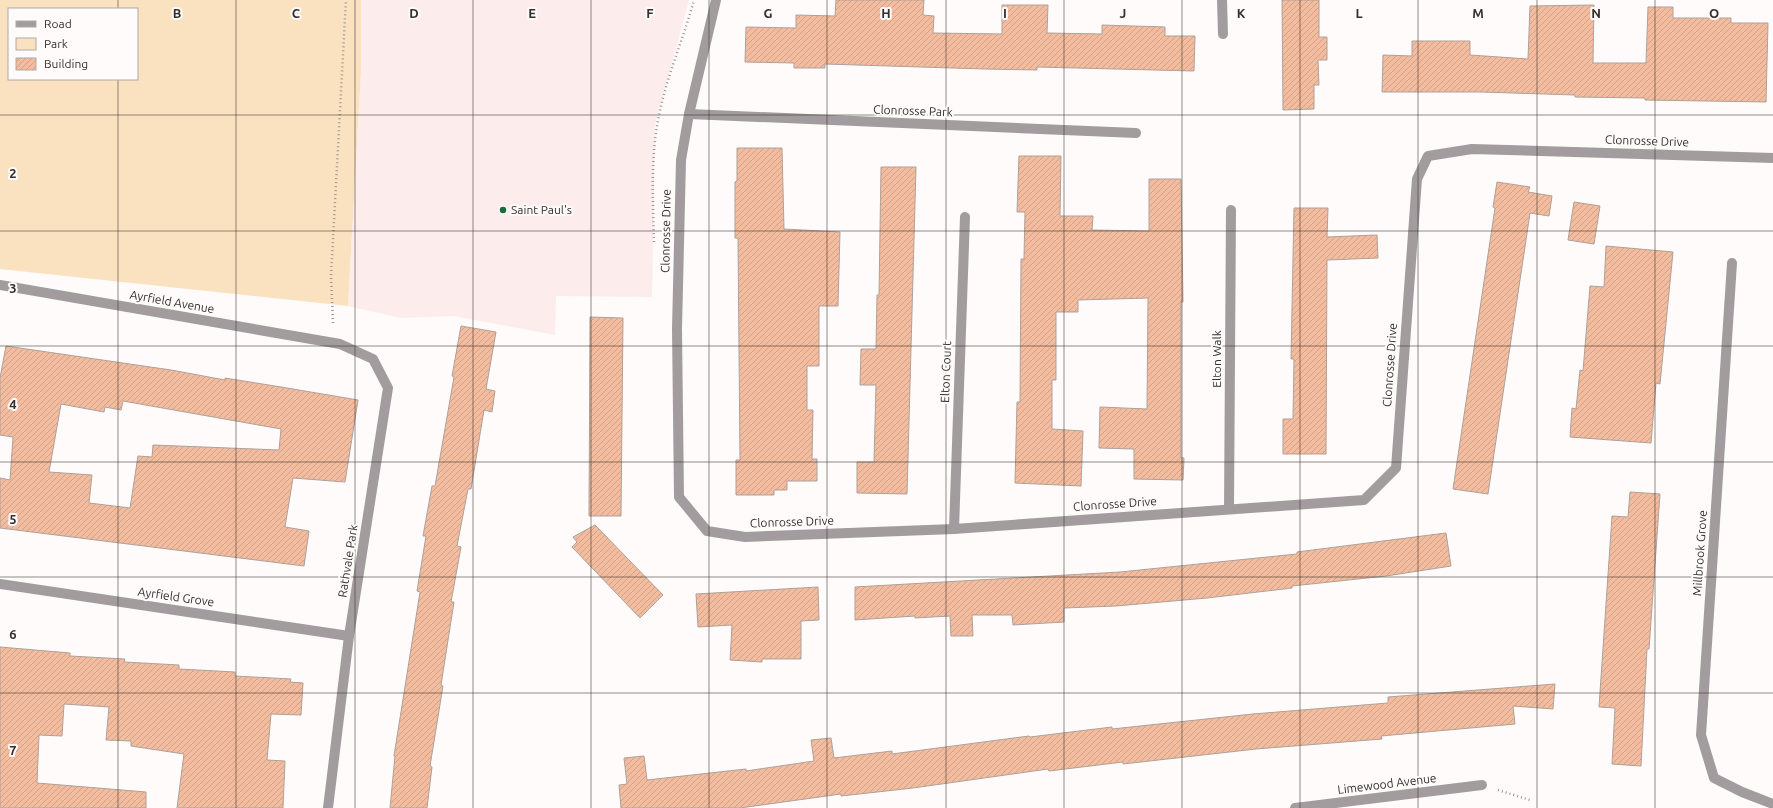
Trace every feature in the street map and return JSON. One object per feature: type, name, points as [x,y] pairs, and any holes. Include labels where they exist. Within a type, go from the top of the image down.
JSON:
[{"type":"street","name":"Clonrosse Drive","points":[[716,0],[689,114],[680,160],[677,329],[679,496],[707,531],[745,537],[954,529],[1364,500],[1396,468],[1417,179],[1428,156],[1472,149],[1773,158]]},
{"type":"street","points":[[1222,0],[1223,34]]},
{"type":"street","name":"Clonrosse Park","points":[[689,114],[1136,133]]},
{"type":"street","name":"Elton Walk","points":[[1229,509],[1231,210]]},
{"type":"street","name":"Elton Court","points":[[954,529],[965,217]]},
{"type":"street","name":"Millbrook Grove","points":[[1732,263],[1700,735],[1714,778],[1742,792],[1773,804]]},
{"type":"street","name":"Ayrfield Avenue","points":[[0,284],[337,344]]},
{"type":"street","name":"Rathvale Park","points":[[328,808],[349,636],[388,388],[373,359],[337,344]]},
{"type":"street","name":"Ayrfield Grove","points":[[0,584],[349,636]]},
{"type":"street","name":"Limewood Avenue","points":[[1295,808],[1482,785]]},
{"type":"path","points":[[337,344],[331,276],[346,0]]},
{"type":"path","points":[[654,242],[655,151],[660,111],[694,0]]},
{"type":"path","points":[[1482,785],[1530,800]]},
{"type":"shaded area","name":"Saint Paul's","points":[[361,0],[689,0],[655,125],[652,297],[556,296],[555,335],[453,316],[401,318],[348,306],[361,71]]},
{"type":"green space","points":[[0,0],[361,0],[361,71],[348,306],[0,269]]},
{"type":"building","points":[[836,0],[924,0],[923,15],[934,16],[933,33],[1002,34],[1002,5],[1048,5],[1047,33],[1102,34],[1102,25],[1165,27],[1165,36],[1195,36],[1194,71],[1037,67],[1037,70],[984,69],[825,64],[825,68],[794,68],[794,63],[745,62],[746,27],[796,28],[796,15],[835,16]]},
{"type":"building","points":[[1282,0],[1319,0],[1319,37],[1327,37],[1327,60],[1318,60],[1319,85],[1314,85],[1314,109],[1283,110]]},
{"type":"building","points":[[1594,5],[1593,63],[1646,63],[1648,7],[1673,7],[1673,18],[1731,18],[1731,23],[1768,23],[1766,102],[1645,100],[1645,98],[1575,97],[1575,95],[1481,92],[1382,92],[1383,55],[1412,56],[1412,41],[1470,41],[1470,55],[1528,59],[1530,6]]},
{"type":"building","points":[[737,148],[782,148],[784,229],[840,232],[838,306],[819,306],[819,366],[807,366],[807,410],[813,410],[812,459],[817,459],[817,481],[787,481],[787,490],[774,490],[774,495],[736,495],[736,460],[740,460],[738,238],[735,238],[735,182],[737,181]]},
{"type":"building","points":[[1019,156],[1061,156],[1060,216],[1093,216],[1092,230],[1149,231],[1149,179],[1181,179],[1183,302],[1181,302],[1181,458],[1184,458],[1183,480],[1134,479],[1134,449],[1099,448],[1100,407],[1147,409],[1148,298],[1078,300],[1078,312],[1056,312],[1056,380],[1052,380],[1052,429],[1083,431],[1081,486],[1015,483],[1017,402],[1020,402],[1021,259],[1024,259],[1025,212],[1017,212]]},
{"type":"building","points":[[881,167],[916,167],[907,494],[857,493],[857,462],[874,462],[876,385],[860,385],[861,349],[876,349],[877,295],[879,295]]},
{"type":"building","points":[[1497,182],[1530,187],[1528,192],[1552,196],[1549,216],[1530,213],[1488,494],[1453,489],[1495,208],[1493,207]]},
{"type":"building","points":[[1574,202],[1600,206],[1594,244],[1568,240]]},
{"type":"building","points":[[1294,208],[1328,208],[1327,237],[1377,235],[1378,258],[1327,260],[1326,454],[1283,454],[1283,419],[1293,419],[1294,359],[1291,359]]},
{"type":"building","points":[[1606,246],[1673,252],[1660,384],[1656,383],[1651,443],[1570,437],[1572,408],[1576,409],[1580,370],[1583,371],[1590,286],[1604,287]]},
{"type":"building","points":[[590,317],[623,318],[621,516],[589,516]]},
{"type":"building","points":[[461,326],[496,332],[486,389],[495,391],[492,412],[484,410],[471,489],[468,489],[457,546],[461,547],[451,602],[454,602],[441,685],[443,686],[430,766],[432,767],[427,808],[390,808],[394,756],[420,592],[417,591],[426,536],[423,536],[432,486],[435,486],[454,377],[452,376]]},
{"type":"building","points":[[6,346],[171,370],[225,380],[225,378],[358,400],[345,482],[293,478],[285,527],[309,531],[304,566],[0,528],[0,478],[10,480],[13,437],[0,435],[0,378]],"holes":[[[123,401],[281,429],[279,450],[153,445],[152,457],[138,456],[130,508],[89,503],[92,475],[49,472],[61,404],[104,412],[105,407],[121,410]]]},
{"type":"building","points":[[1630,492],[1660,494],[1649,649],[1647,649],[1641,766],[1612,764],[1615,708],[1599,707],[1612,516],[1628,517]]},
{"type":"building","points":[[595,525],[663,595],[640,618],[572,547],[577,542],[573,537]]},
{"type":"building","points":[[1446,533],[1451,566],[1386,576],[1292,586],[1292,588],[1207,598],[1116,606],[1064,608],[1064,622],[1013,625],[1012,615],[972,615],[973,636],[951,636],[950,616],[915,618],[915,616],[855,620],[855,587],[1120,572],[1297,554],[1297,552]]},
{"type":"building","points":[[818,587],[819,620],[801,621],[801,659],[762,659],[762,662],[730,660],[732,625],[698,627],[696,594]]},
{"type":"building","points":[[0,647],[70,653],[70,656],[125,659],[124,662],[179,665],[179,669],[235,672],[235,676],[291,679],[290,682],[303,683],[301,715],[271,714],[267,760],[285,761],[283,808],[177,808],[184,754],[131,746],[131,741],[106,740],[109,707],[64,704],[62,736],[39,735],[37,783],[146,792],[146,808],[0,808]]},
{"type":"building","points":[[1555,684],[1553,709],[1513,706],[1515,724],[1381,736],[1382,739],[1256,749],[1123,764],[1123,762],[1049,771],[1048,769],[913,788],[841,796],[841,794],[740,808],[621,808],[619,785],[627,784],[624,758],[644,756],[647,780],[746,769],[746,771],[814,761],[811,740],[831,738],[834,758],[892,751],[892,754],[1112,727],[1112,729],[1253,714],[1388,703],[1388,697]]},
{"type":"place","name":"Saint Paul's","points":[[503,210]]}]
